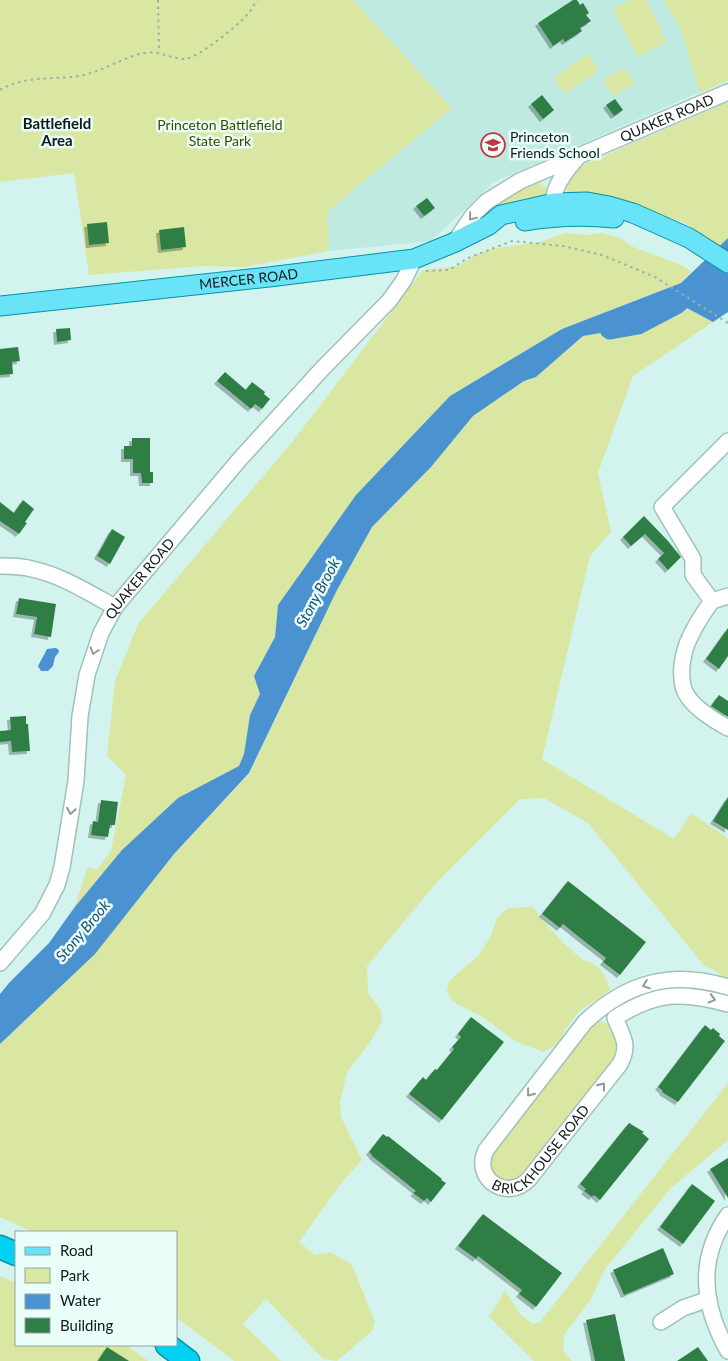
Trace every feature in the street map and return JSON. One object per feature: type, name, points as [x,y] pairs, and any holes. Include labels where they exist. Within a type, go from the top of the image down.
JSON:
[{"type":"highway","points":[[0,1247],[15,1254]]},
{"type":"main road","name":"MERCER ROAD","points":[[0,306],[414,259],[453,243],[489,225],[503,225],[551,205],[596,216],[655,224],[689,238],[728,263]]},
{"type":"street","name":"QUAKER ROAD","points":[[453,243],[473,215],[486,202],[506,189],[535,174],[728,92]]},
{"type":"street","name":"QUAKER ROAD","points":[[551,205],[561,178],[580,155]]},
{"type":"street","points":[[535,174],[549,181],[551,205]]},
{"type":"street","points":[[489,225],[490,212],[497,196]]},
{"type":"street","name":"QUAKER ROAD","points":[[0,963],[42,914],[57,885],[62,867],[76,781],[80,716],[87,674],[101,633],[115,607],[246,452],[322,369],[389,301],[404,280],[414,259]]},
{"type":"street","points":[[712,601],[693,575],[693,559],[662,507],[728,441]]},
{"type":"street","points":[[0,566],[32,569],[52,576],[75,585],[115,607]]},
{"type":"street","points":[[728,596],[712,601],[689,638],[682,670],[683,688],[688,698],[711,718],[728,728]]},
{"type":"street","points":[[674,979],[675,995]]},
{"type":"street","name":"BRICKHOUSE ROAD","points":[[602,1007],[615,1018],[626,1046],[625,1054],[620,1064],[524,1184],[511,1189],[493,1183],[483,1170],[483,1157],[486,1150],[584,1022],[602,1007],[628,992],[658,981],[692,979],[728,987]]},
{"type":"street","points":[[615,1018],[646,1001],[675,995],[704,997],[728,1004]]},
{"type":"street","points":[[728,1215],[715,1235],[708,1256],[706,1274],[709,1299],[725,1335],[728,1351]]},
{"type":"street","points":[[660,1322],[683,1308],[709,1299]]},
{"type":"path","points":[[158,0],[160,52]]},
{"type":"path","points":[[0,90],[10,84],[36,78],[72,77],[97,72],[140,54],[150,52],[160,52],[182,59],[190,58],[204,51],[247,15],[257,0]]},
{"type":"path","points":[[655,277],[728,323]]},
{"type":"shaded area","name":"Princeton Friends School","points":[[353,0],[728,0],[728,80],[494,182],[431,241],[329,251],[327,212],[451,108]]},
{"type":"green space","name":"Princeton Battlefield State Park","points":[[0,0],[353,0],[452,108],[327,212],[329,251],[244,267],[203,266],[89,275],[74,173],[0,182]]},
{"type":"green space","points":[[630,0],[646,0],[665,40],[668,41],[638,57],[613,9]]},
{"type":"green space","points":[[663,0],[728,0],[728,80],[700,93],[679,25]]},
{"type":"green space","points":[[588,54],[599,70],[565,94],[554,78]]},
{"type":"green space","points":[[625,68],[635,83],[613,96],[603,79]]},
{"type":"green space","points":[[728,102],[728,238],[719,247],[685,223],[626,204],[569,195],[566,186],[567,182],[581,166]]},
{"type":"green space","points":[[539,183],[546,187],[545,198],[498,207],[509,196]]},
{"type":"green space","points":[[565,233],[588,235],[602,233],[620,238],[633,247],[679,264],[691,271],[681,283],[562,329],[450,396],[356,495],[278,605],[275,637],[254,676],[260,694],[250,715],[244,754],[239,766],[178,798],[122,850],[74,908],[88,867],[97,870],[111,851],[126,775],[107,756],[115,681],[138,624],[293,441],[423,270],[459,266],[475,255],[491,249],[540,242]]},
{"type":"green space","points":[[676,304],[713,322],[633,376],[598,473],[611,532],[590,556],[542,759],[674,839],[691,813],[728,838],[728,979],[703,964],[588,823],[544,798],[520,799],[437,882],[367,966],[368,993],[381,1010],[382,1021],[371,1041],[347,1072],[340,1102],[341,1117],[362,1160],[342,1182],[299,1242],[315,1255],[331,1252],[352,1265],[375,1322],[372,1331],[337,1361],[323,1359],[266,1299],[243,1324],[281,1361],[234,1361],[178,1319],[178,1231],[31,1231],[0,1217],[0,1044],[95,954],[174,854],[249,774],[337,590],[372,527],[431,467],[473,416],[524,381],[536,377],[583,336],[629,328]]},
{"type":"green space","points":[[533,907],[568,947],[583,960],[600,969],[610,989],[579,1011],[565,1030],[558,1044],[543,1052],[515,1041],[481,1016],[453,1002],[447,991],[449,981],[478,956],[490,938],[497,918],[508,908]]},
{"type":"green space","points":[[599,1021],[610,1024],[619,1043],[618,1060],[521,1181],[495,1181],[487,1157],[594,1022]]},
{"type":"green space","points":[[728,1083],[728,1140],[670,1189],[605,1269],[591,1299],[564,1335],[563,1351],[572,1361],[534,1361],[489,1317],[505,1291],[521,1315],[533,1324],[540,1322]]},
{"type":"green space","points":[[0,1276],[15,1283],[15,1346],[127,1346],[148,1361],[0,1361]]},
{"type":"water","name":"Stony Brook","points":[[728,238],[728,312],[713,322],[676,304],[629,328],[583,336],[536,377],[524,381],[473,416],[431,467],[372,527],[337,590],[249,773],[174,854],[95,954],[0,1044],[0,994],[49,943],[74,908],[122,850],[178,798],[239,766],[244,754],[250,715],[260,694],[254,676],[275,637],[278,605],[356,495],[450,396],[562,329],[681,283]]},
{"type":"water","points":[[55,648],[59,652],[55,657],[53,666],[48,671],[41,671],[38,666],[47,649]]},
{"type":"building","points":[[573,0],[577,0],[580,5],[583,3],[589,13],[586,15],[591,21],[580,28],[582,31],[565,42],[563,39],[553,46],[538,23]]},
{"type":"building","points":[[542,95],[554,110],[543,119],[531,104]]},
{"type":"building","points":[[615,99],[623,110],[614,116],[606,105]]},
{"type":"building","points":[[427,198],[435,208],[424,216],[416,206]]},
{"type":"building","points":[[107,222],[109,243],[89,245],[87,224]]},
{"type":"building","points":[[184,227],[186,247],[161,250],[159,230]]},
{"type":"building","points":[[70,328],[71,340],[57,342],[56,329]]},
{"type":"building","points":[[18,347],[20,361],[12,362],[13,374],[0,375],[0,349]]},
{"type":"building","points":[[225,372],[246,390],[252,382],[265,392],[264,394],[270,399],[262,409],[255,404],[251,409],[217,381]]},
{"type":"building","points":[[132,438],[150,438],[150,472],[153,472],[153,483],[142,483],[141,473],[133,473],[133,459],[124,459],[124,446],[132,446]]},
{"type":"building","points":[[23,500],[34,509],[19,534],[0,521],[0,502],[14,513]]},
{"type":"building","points":[[644,516],[681,557],[668,570],[658,559],[664,553],[645,534],[631,546],[623,537]]},
{"type":"building","points":[[112,529],[125,537],[110,564],[97,556]]},
{"type":"building","points":[[19,598],[56,604],[51,637],[34,634],[37,617],[16,614]]},
{"type":"building","points":[[728,628],[728,656],[719,669],[706,659]]},
{"type":"building","points":[[719,695],[728,701],[728,717],[711,706]]},
{"type":"building","points":[[26,716],[30,751],[12,752],[11,741],[0,742],[0,731],[11,730],[10,717]]},
{"type":"building","points":[[728,797],[728,830],[713,821]]},
{"type":"building","points":[[101,800],[118,802],[115,825],[110,825],[108,837],[91,835],[93,821],[98,822]]},
{"type":"building","points":[[568,881],[646,942],[620,975],[603,962],[606,958],[563,924],[560,928],[542,914]]},
{"type":"building","points":[[471,1017],[504,1042],[442,1120],[409,1094],[423,1077],[426,1080],[435,1069],[437,1070],[454,1049],[452,1047],[461,1037],[458,1034]]},
{"type":"building","points":[[705,1025],[711,1030],[713,1028],[725,1041],[678,1102],[662,1092],[658,1087]]},
{"type":"building","points":[[629,1123],[644,1132],[642,1133],[649,1139],[600,1200],[594,1195],[592,1197],[584,1191],[586,1189],[580,1184]]},
{"type":"building","points":[[383,1134],[446,1183],[431,1202],[427,1198],[424,1201],[413,1193],[416,1191],[369,1152]]},
{"type":"building","points":[[728,1158],[728,1198],[710,1169]]},
{"type":"building","points":[[692,1184],[715,1201],[683,1244],[660,1227]]},
{"type":"building","points":[[483,1214],[562,1273],[536,1307],[519,1294],[522,1290],[478,1256],[476,1259],[458,1246]]},
{"type":"building","points":[[663,1248],[674,1274],[624,1295],[613,1270]]},
{"type":"building","points":[[615,1314],[625,1361],[595,1361],[586,1320]]},
{"type":"building","points":[[107,1347],[129,1361],[98,1361]]},
{"type":"building","points":[[698,1347],[708,1361],[677,1361]]},
{"type":"waterway","name":"Stony Brook","points":[[610,329],[638,324],[676,304],[697,285]]},
{"type":"place","name":"Princeton Friends School","points":[[493,145]]},
{"type":"district","name":"Battlefield Area","points":[[57,132]]}]
